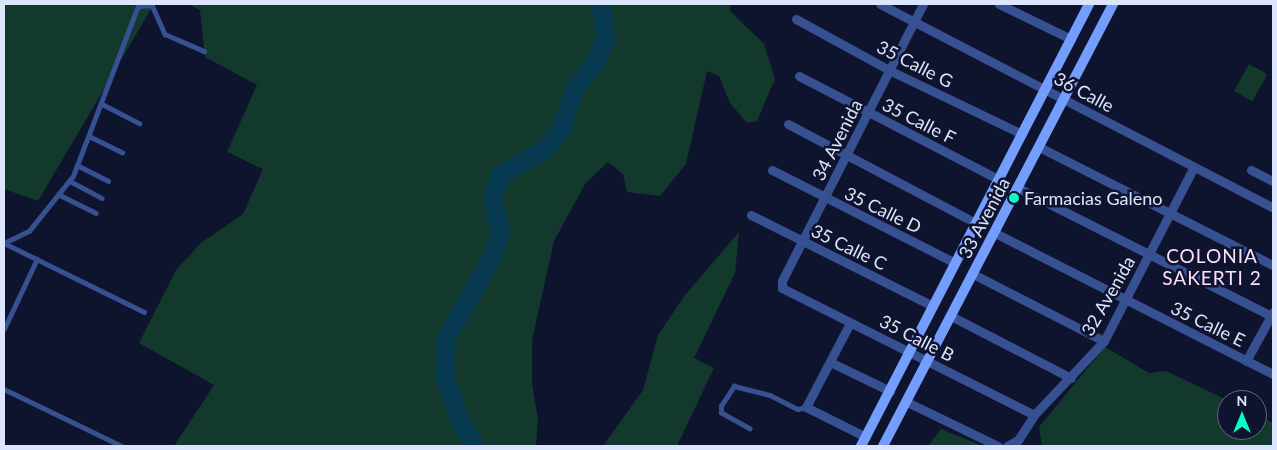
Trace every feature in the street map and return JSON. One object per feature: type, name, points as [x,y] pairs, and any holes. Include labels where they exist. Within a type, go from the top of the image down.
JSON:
[{"type":"street","name":"36 Calle","points":[[880,4],[1273,208]]},
{"type":"street","name":"34 Avenida","points":[[785,291],[782,281],[891,71],[923,4]]},
{"type":"street","points":[[999,4],[1071,39]]},
{"type":"street","name":"33 Avenida","points":[[863,442],[1089,4]]},
{"type":"street","name":"33 Avenida","points":[[883,446],[1113,4]]},
{"type":"street","name":"35 Calle G","points":[[796,19],[891,71],[1022,134]]},
{"type":"street","name":"35 Calle F","points":[[799,76],[868,114],[998,179]]},
{"type":"street","points":[[788,124],[976,222]]},
{"type":"street","points":[[1040,147],[1273,265]]},
{"type":"street","name":"32 Avenida","points":[[1007,446],[1018,440],[1034,415],[1104,341],[1127,302],[1194,167]]},
{"type":"street","name":"35 Calle D","points":[[772,170],[825,200],[955,263]]},
{"type":"street","points":[[1251,170],[1273,181]]},
{"type":"street","points":[[1018,188],[1272,315],[1246,361]]},
{"type":"street","name":"35 Calle C","points":[[752,215],[803,243],[933,306]]},
{"type":"street","name":"35 Calle E","points":[[994,233],[1127,302],[1273,374]]},
{"type":"street","points":[[973,274],[1104,341]]},
{"type":"street","name":"35 Calle B","points":[[785,291],[910,350],[1034,415]]},
{"type":"street","points":[[951,316],[1071,378]]},
{"type":"street","points":[[850,323],[806,407],[863,442]]},
{"type":"street","points":[[830,362],[890,390]]},
{"type":"street","points":[[906,402],[995,446]]},
{"type":"lane","points":[[4,243],[29,231],[70,181],[102,104],[138,6],[152,5],[165,34],[204,51]]},
{"type":"lane","points":[[102,104],[139,123]]},
{"type":"lane","points":[[89,136],[122,152]]},
{"type":"lane","points":[[77,165],[108,181]]},
{"type":"lane","points":[[70,181],[102,198]]},
{"type":"lane","points":[[60,195],[96,213]]},
{"type":"lane","points":[[4,243],[144,312]]},
{"type":"lane","points":[[4,329],[37,259]]},
{"type":"lane","points":[[750,429],[721,413],[721,406],[734,386],[762,392],[798,408],[806,407]]},
{"type":"lane","points":[[4,390],[122,446]]},
{"type":"green space","points":[[4,4],[154,4],[38,201],[4,189]]},
{"type":"green space","points":[[188,4],[730,4],[730,11],[764,44],[775,79],[757,121],[747,123],[730,103],[719,76],[707,71],[686,164],[660,196],[627,192],[623,174],[608,162],[585,184],[554,241],[532,340],[532,383],[538,420],[536,446],[174,446],[214,385],[139,343],[176,270],[201,243],[243,214],[263,169],[227,152],[257,85],[205,57],[200,10]]},
{"type":"green space","points":[[1249,64],[1267,74],[1252,101],[1234,91]]},
{"type":"green space","points":[[739,232],[735,273],[694,358],[714,368],[677,446],[603,446],[643,390],[658,335],[685,295]]},
{"type":"green space","points":[[1105,347],[1149,373],[1166,371],[1217,395],[1217,440],[1267,440],[1267,420],[1273,423],[1273,446],[1042,446],[1039,427]]},
{"type":"green space","points":[[941,429],[983,446],[928,446]]},
{"type":"waterway","points":[[475,446],[462,426],[444,376],[445,339],[492,257],[500,231],[492,196],[500,174],[544,150],[561,129],[574,89],[593,65],[606,37],[600,4]]},
{"type":"place","name":"Farmacias Galeno","points":[[1014,198]]},
{"type":"district","name":"COLONIA SAKERTI 2","points":[[1212,267]]}]
